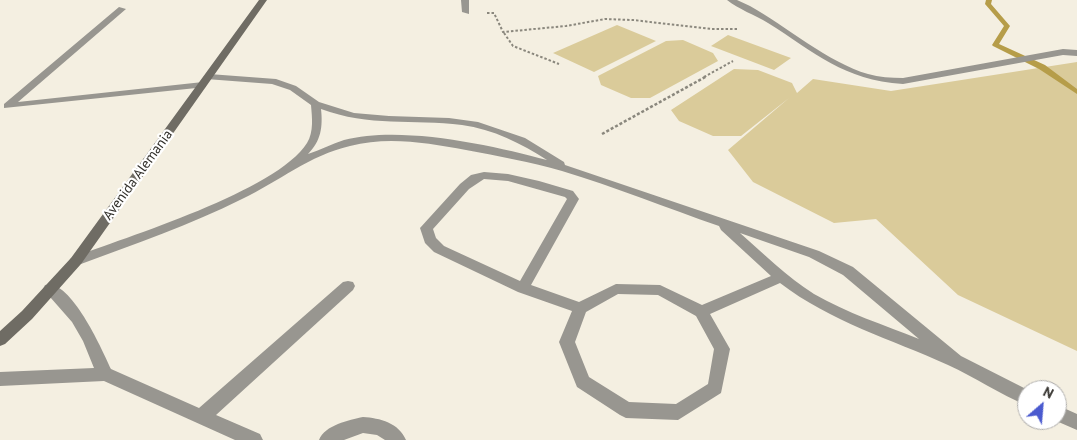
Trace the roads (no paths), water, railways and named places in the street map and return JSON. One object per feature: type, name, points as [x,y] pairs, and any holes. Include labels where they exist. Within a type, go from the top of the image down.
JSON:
[{"type":"street","name":"Avenida Alemania","points":[[0,340],[27,316],[76,261],[263,0]]},
{"type":"lane","points":[[465,0],[466,12]]},
{"type":"lane","points":[[731,0],[766,17],[807,45],[854,72],[878,79],[903,81],[1063,52],[1077,54]]},
{"type":"lane","points":[[122,8],[7,106],[206,81],[273,81],[293,88],[316,104],[360,117],[448,121],[477,125],[507,134],[539,149],[567,168]]},
{"type":"lane","points":[[294,164],[311,145],[318,127],[316,104]]},
{"type":"lane","points":[[441,142],[448,121]]},
{"type":"lane","points":[[76,261],[218,206],[258,186],[294,164],[346,143],[370,139],[406,138],[441,142],[522,157],[567,168],[814,254],[848,271],[955,361]]},
{"type":"lane","points":[[523,288],[574,199],[569,194],[498,176],[486,175],[474,178],[426,228],[430,240],[439,249],[523,288],[580,308]]},
{"type":"lane","points":[[720,222],[781,277],[808,297],[840,314],[955,361],[1017,393]]},
{"type":"lane","points":[[701,312],[781,277]]},
{"type":"lane","points":[[201,417],[348,286]]},
{"type":"lane","points":[[50,289],[68,305],[82,324],[105,374]]},
{"type":"lane","points":[[616,289],[660,290],[701,312],[722,349],[715,388],[678,412],[626,410],[583,382],[567,342],[580,308],[616,289]]},
{"type":"lane","points":[[0,379],[105,374],[254,440]]},
{"type":"lane","points":[[328,440],[342,430],[361,424],[378,426],[392,433],[396,440]]},
{"type":"waterway","points":[[989,0],[988,4],[1007,26],[995,45],[1042,67],[1077,92]]}]
